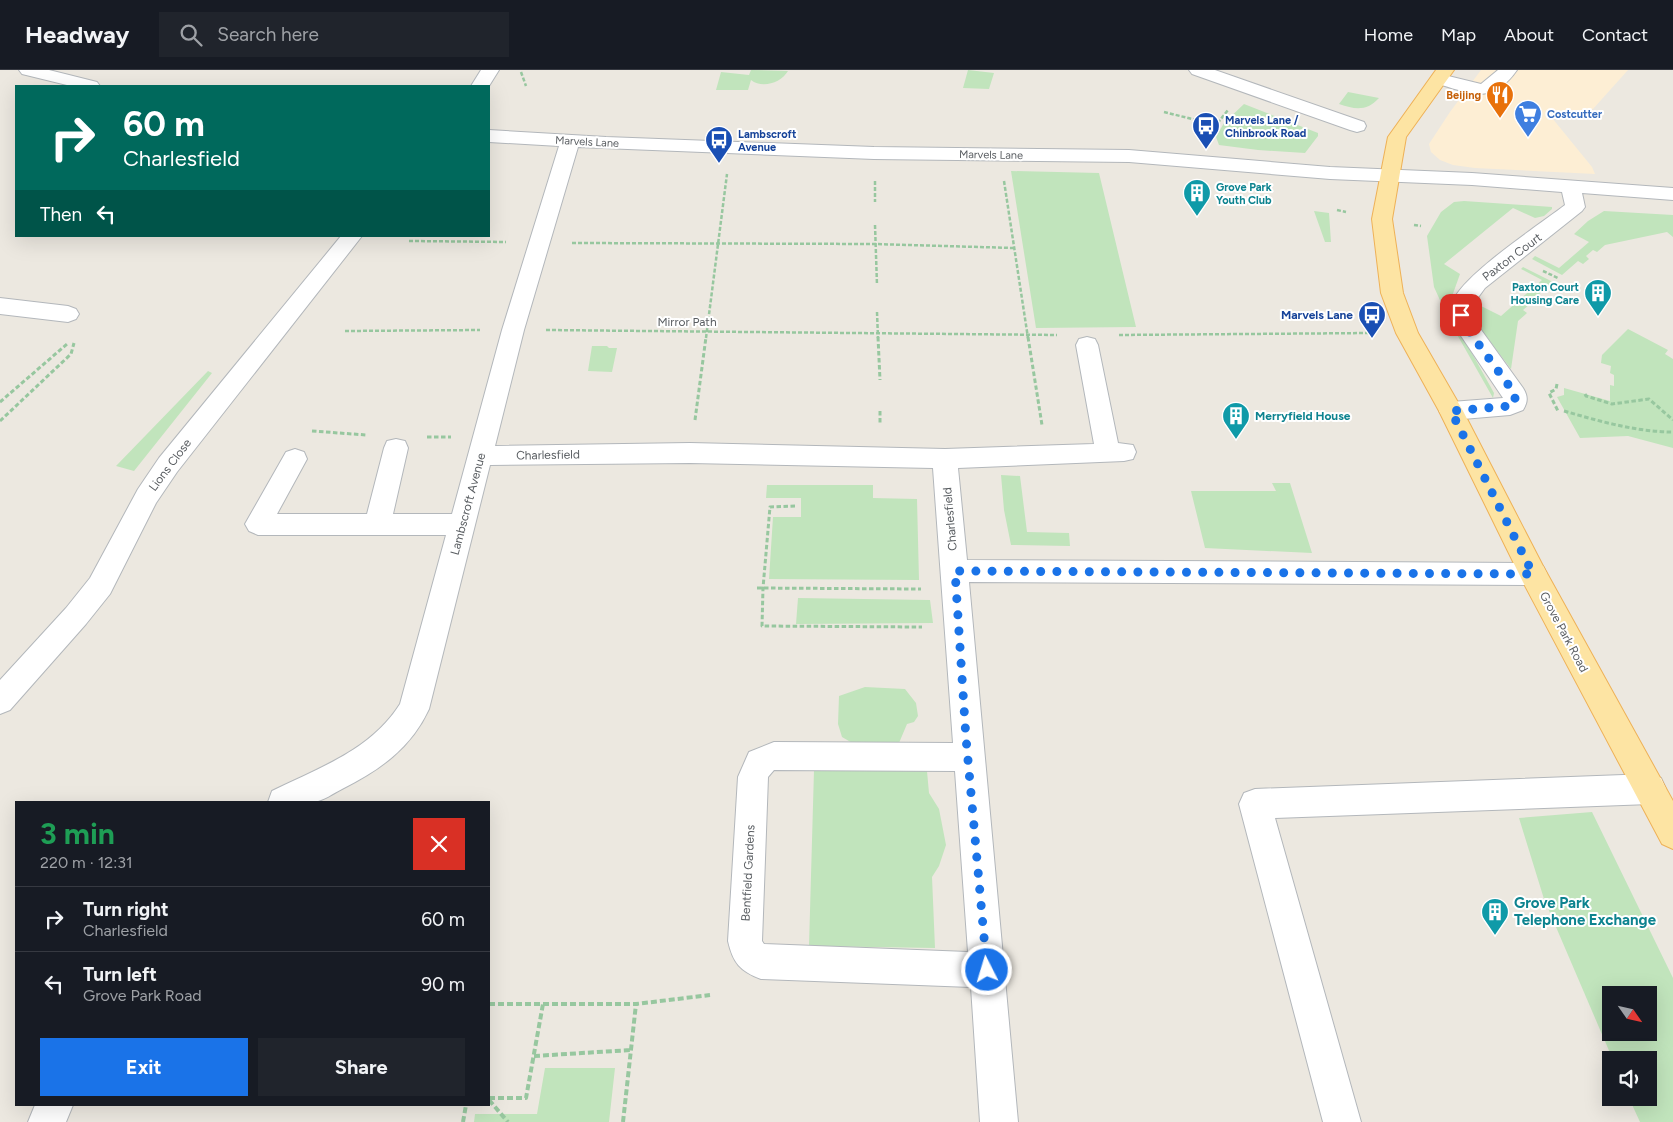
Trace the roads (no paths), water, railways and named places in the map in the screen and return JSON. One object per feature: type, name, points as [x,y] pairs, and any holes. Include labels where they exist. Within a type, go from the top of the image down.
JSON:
[{"type":"main road","name":"Grove Park Road","points":[[1442,75],[1397,137],[1382,219],[1392,293],[1407,333],[1451,411],[1533,574],[1673,833]]},
{"type":"street","points":[[28,70],[87,85]]},
{"type":"street","points":[[481,85],[490,70]]},
{"type":"street","points":[[1198,70],[1357,126]]},
{"type":"street","points":[[1442,75],[1481,90],[1488,88],[1508,70]]},
{"type":"street","name":"Marvels Lane","points":[[490,136],[570,141],[1001,156],[1129,156],[1330,174],[1472,179],[1673,194]]},
{"type":"street","name":"Lambscroft Avenue","points":[[284,801],[328,780],[386,746],[403,727],[414,708],[513,330],[570,141]]},
{"type":"street","name":"Paxton Court","points":[[1451,411],[1515,404],[1515,394],[1466,327],[1461,315],[1462,303],[1468,292],[1477,283],[1575,207],[1571,186]]},
{"type":"street","name":"Lions Close","points":[[0,700],[76,616],[100,586],[147,496],[168,465],[351,237]]},
{"type":"street","points":[[0,306],[68,314]]},
{"type":"street","name":"Charlesfield","points":[[481,456],[690,453],[945,459],[1116,452],[1076,340]]},
{"type":"street","points":[[378,524],[396,448]]},
{"type":"street","points":[[295,459],[258,524],[462,525]]},
{"type":"street","name":"Charlesfield","points":[[945,459],[999,1122]]},
{"type":"street","points":[[955,580],[1533,574]]},
{"type":"street","name":"Bentfield Gardens","points":[[968,756],[774,756],[760,761],[755,767],[753,777],[745,941],[747,951],[761,962],[987,970]]},
{"type":"street","points":[[1342,1122],[1255,804],[1650,789]]},
{"type":"street","points":[[47,1122],[54,1106]]},
{"type":"place","name":"Beijing","points":[[1500,119]]},
{"type":"place","name":"Costcutter","points":[[1528,138]]},
{"type":"place","name":"Marvels Lane / Chinbrook Road","points":[[1206,150]]},
{"type":"place","name":"Lambscroft Avenue","points":[[719,164]]},
{"type":"place","name":"Grove Park Youth Club","points":[[1197,217]]},
{"type":"place","name":"Paxton Court Housing Care","points":[[1598,317]]},
{"type":"place","name":"Marvels Lane","points":[[1372,339]]},
{"type":"place","name":"Merryfield House","points":[[1236,440]]},
{"type":"place","name":"Grove Park Telephone Exchange","points":[[1495,936]]}]
